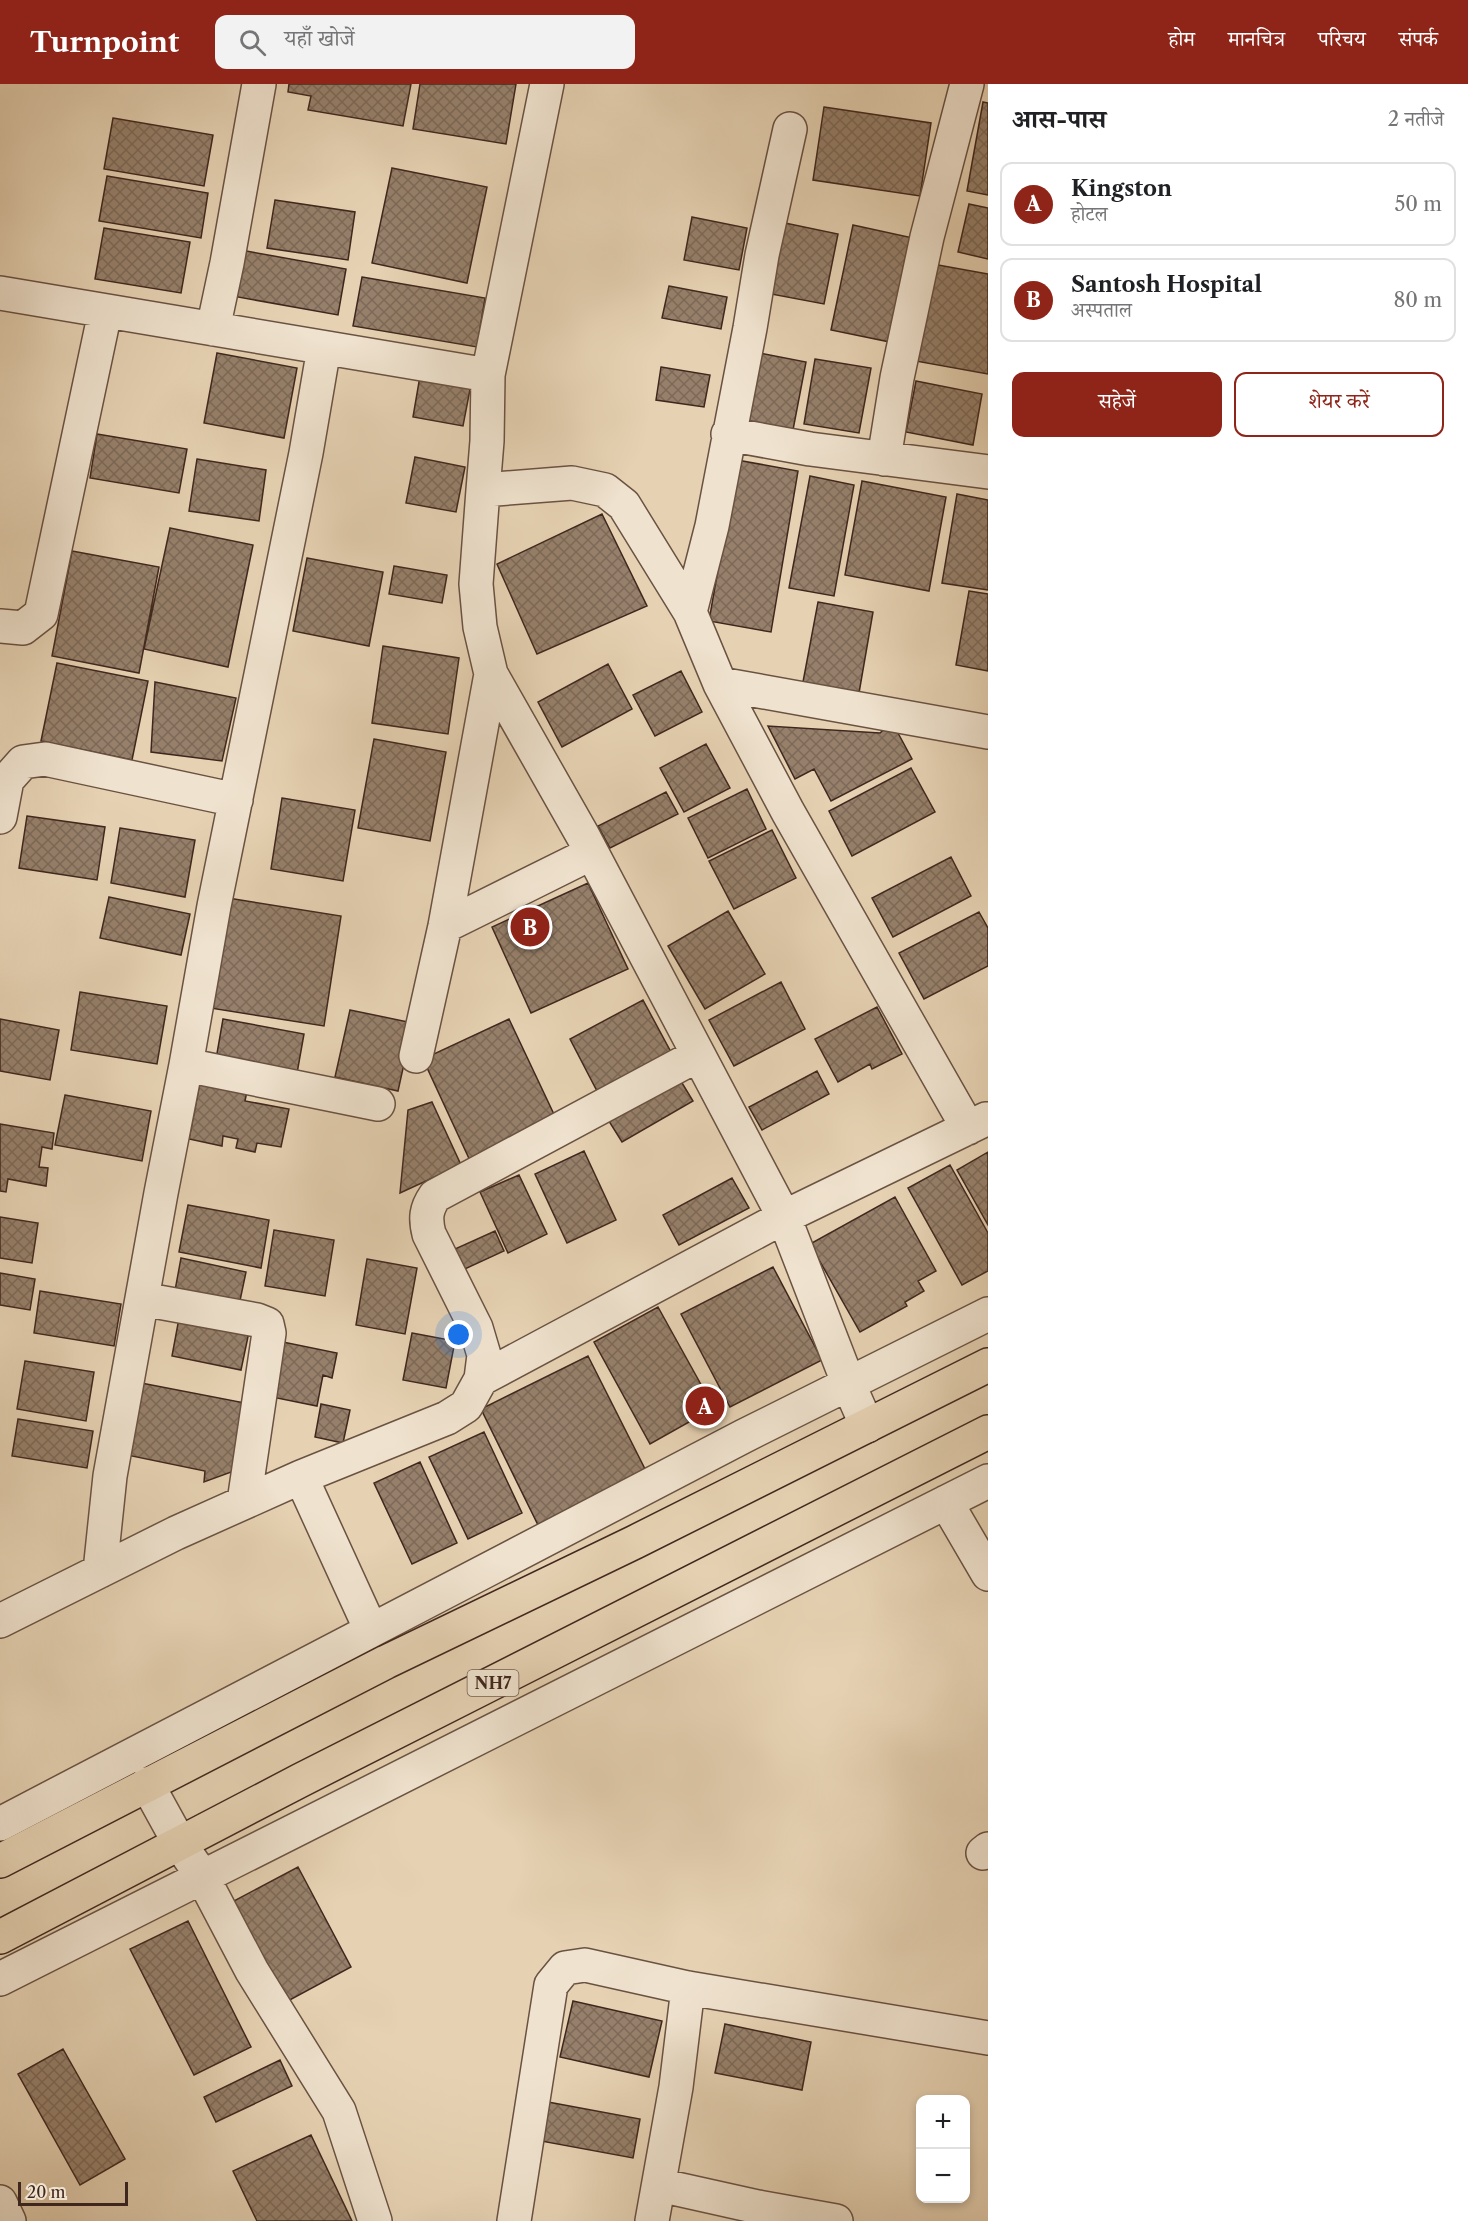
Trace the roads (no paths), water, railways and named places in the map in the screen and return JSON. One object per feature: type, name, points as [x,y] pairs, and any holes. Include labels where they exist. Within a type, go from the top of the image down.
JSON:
[{"type":"highway","points":[[0,1861],[386,1662],[636,1542],[988,1365]]},
{"type":"highway","name":"NH7","points":[[0,1937],[301,1780],[988,1432]]},
{"type":"street","points":[[213,329],[259,84]]},
{"type":"street","points":[[547,84],[488,375],[487,441],[476,584],[480,627],[491,674],[592,853],[784,1216],[867,1426]]},
{"type":"street","points":[[884,459],[897,378],[927,237],[973,91]]},
{"type":"street","points":[[690,612],[712,526],[762,255],[790,129]]},
{"type":"street","points":[[0,293],[488,375]]},
{"type":"street","points":[[0,626],[23,628],[41,614],[105,312]]},
{"type":"street","points":[[100,1571],[110,1476],[142,1299],[214,906],[306,453],[324,348]]},
{"type":"street","points":[[728,434],[810,449],[988,472]]},
{"type":"street","points":[[481,1379],[784,1216],[978,1123],[827,882],[720,684],[690,612],[624,505],[605,490],[572,483],[483,490]]},
{"type":"street","points":[[416,1056],[445,926],[491,674]]},
{"type":"street","points":[[720,684],[988,732]]},
{"type":"street","points":[[0,817],[7,780],[23,762],[45,759],[236,800]]},
{"type":"street","points":[[445,926],[592,853]]},
{"type":"street","points":[[8,1612],[244,1502],[447,1418],[466,1406],[481,1379],[484,1355],[476,1328],[429,1234],[426,1220],[428,1207],[435,1196],[698,1054]]},
{"type":"street","points":[[186,1065],[378,1104]]},
{"type":"street","points":[[142,1299],[257,1320],[267,1324],[269,1333],[244,1502]]},
{"type":"street","points":[[0,1824],[744,1436],[988,1314]]},
{"type":"street","points":[[301,1477],[371,1630]]},
{"type":"street","points":[[0,1979],[988,1481]]},
{"type":"street","points":[[946,1502],[988,1574]]},
{"type":"street","points":[[147,1784],[180,1844],[202,1876],[252,1971],[339,2111],[375,2221]]},
{"type":"street","points":[[514,2221],[551,1985],[565,1968],[585,1965],[688,1988],[988,2038]]},
{"type":"street","points":[[652,2221],[676,2087],[688,1988]]},
{"type":"street","points":[[659,2185],[758,2207],[836,2221]]},
{"type":"street","points":[[0,2202],[9,2221]]},
{"type":"place","name":"Santosh Hospital","points":[[530,927]]},
{"type":"place","name":"Kingston","points":[[705,1406]]}]
